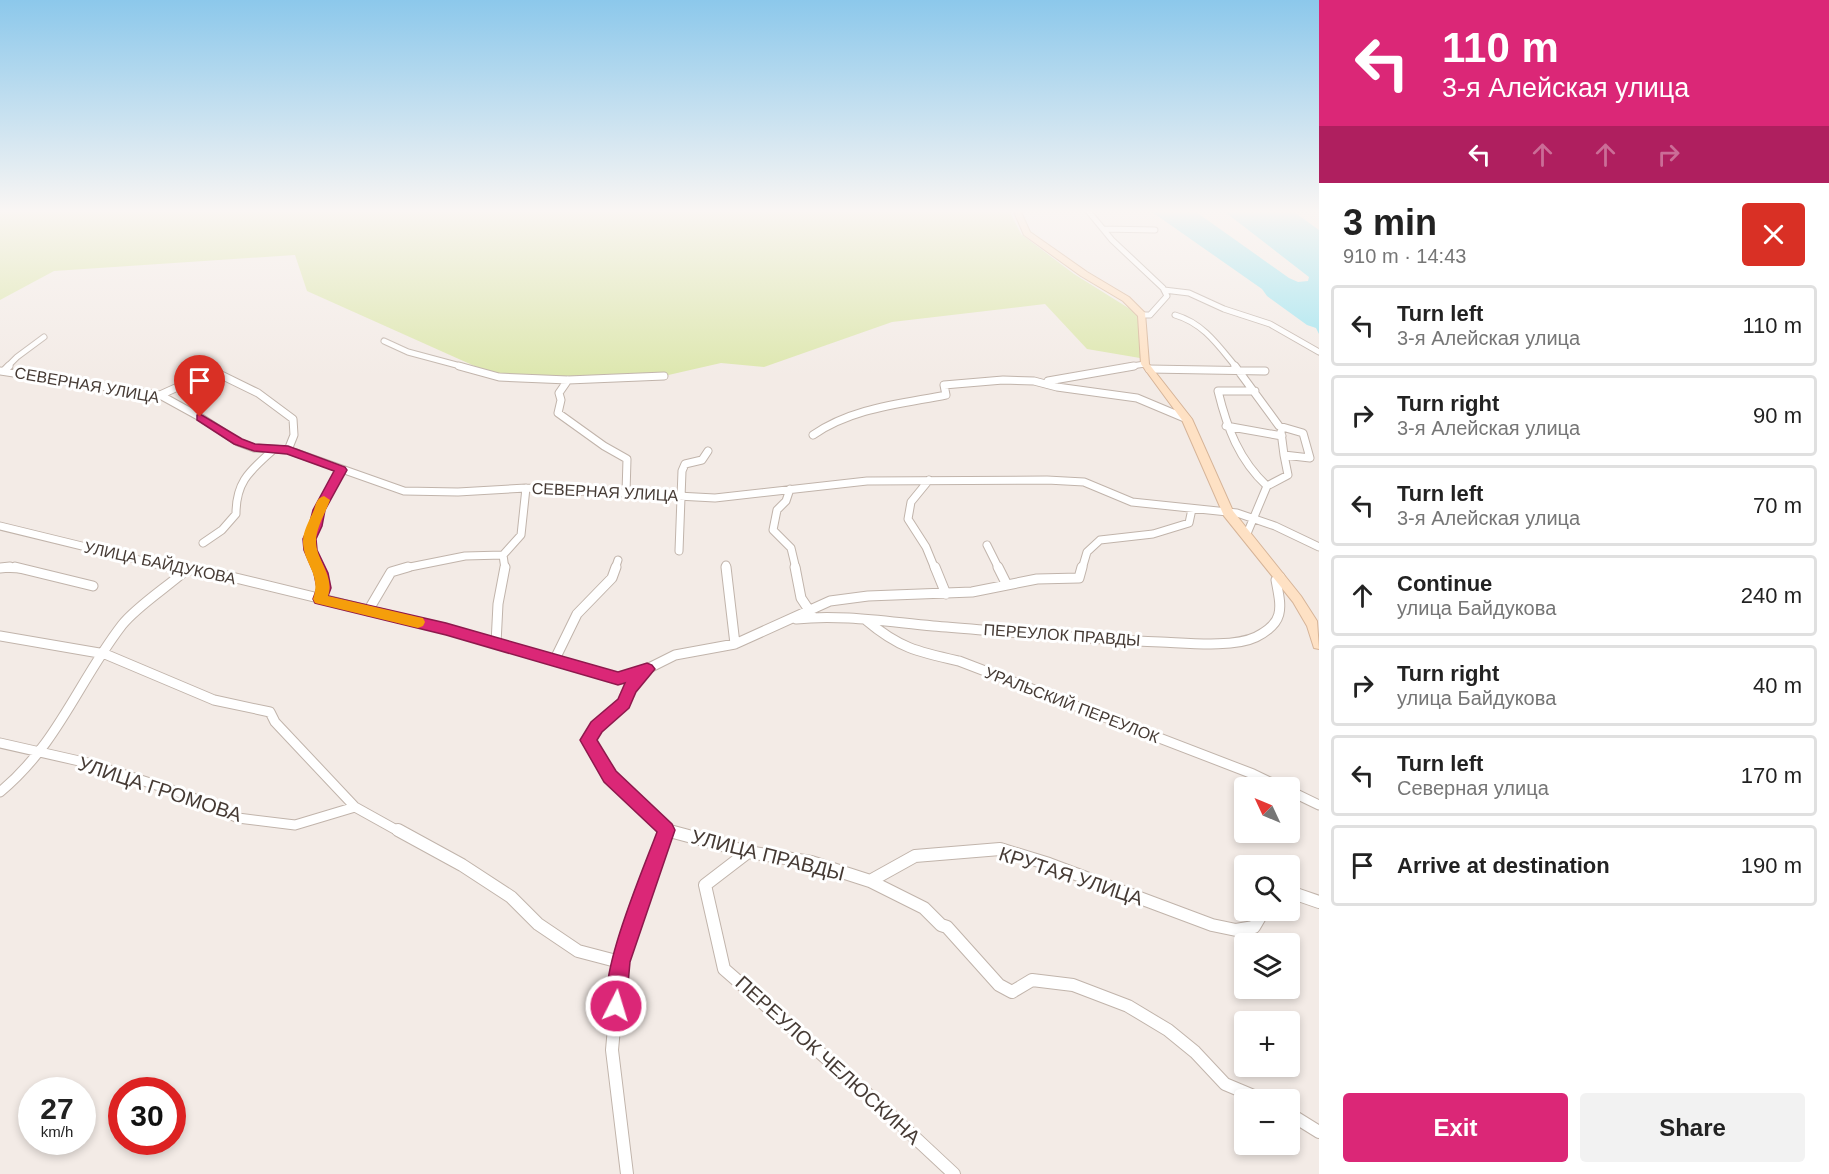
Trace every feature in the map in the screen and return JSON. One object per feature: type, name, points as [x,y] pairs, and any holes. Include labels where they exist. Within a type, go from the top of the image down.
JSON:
[{"type":"street","points":[[1074,267],[1126,299],[1142,315],[1147,367],[1187,419],[1228,513],[1280,577],[1313,626],[1319,644]]},
{"type":"street","points":[[1140,267],[1164,290],[1167,296],[1150,315],[1142,315]]},
{"type":"street","points":[[1164,290],[1190,293],[1224,309],[1270,324],[1319,352]]},
{"type":"street","points":[[1175,315],[1196,323],[1206,331],[1255,391],[1279,426],[1288,475],[1267,486],[1246,537]]},
{"type":"street","points":[[3,370],[44,337]]},
{"type":"street","points":[[384,341],[408,352],[499,378],[568,380],[664,376]]},
{"type":"street","points":[[813,435],[832,422],[855,413],[946,394],[944,385],[1021,379],[1048,381],[1147,367],[1265,372]]},
{"type":"street","name":"СЕВЕРНАЯ УЛИЦА","points":[[3,370],[160,395],[238,442],[254,448],[288,450],[404,491],[458,492],[526,488],[715,498],[867,481],[1084,482],[1132,502],[1228,513],[1255,519],[1319,547]]},
{"type":"street","points":[[160,395],[213,371],[258,393],[293,419],[294,435],[288,450]]},
{"type":"street","points":[[568,380],[560,393],[558,413],[604,446],[627,459],[626,493]]},
{"type":"street","points":[[1048,381],[1057,387],[1137,398],[1187,419]]},
{"type":"street","points":[[1255,391],[1218,391],[1226,426],[1252,473],[1267,486]]},
{"type":"street","points":[[1226,426],[1282,436]]},
{"type":"street","points":[[1279,426],[1303,433],[1310,458],[1284,455]]},
{"type":"street","points":[[203,543],[222,530],[236,514],[236,496],[246,474],[273,450]]},
{"type":"street","points":[[678,552],[682,471],[685,464],[702,460],[708,451]]},
{"type":"street","points":[[320,599],[324,588],[309,539],[316,526],[319,510],[341,470]]},
{"type":"street","points":[[929,480],[911,502],[908,519],[926,547],[946,594]]},
{"type":"street","points":[[368,611],[391,572],[465,556],[503,555],[521,535],[526,488]]},
{"type":"street","points":[[790,489],[786,501],[777,510],[773,530],[791,549],[797,578],[797,592],[808,610],[816,617]]},
{"type":"street","points":[[726,565],[735,644],[830,601],[849,598],[946,594],[1037,579],[1079,578],[1087,552],[1100,540],[1153,534],[1181,527],[1189,523],[1192,509]]},
{"type":"street","name":"УЛИЦА БАЙДУКОВА","points":[[0,526],[184,571],[215,573],[496,643],[618,678],[647,669],[675,656],[735,644]]},
{"type":"street","points":[[987,545],[1007,585]]},
{"type":"street","points":[[496,643],[498,604],[505,567],[503,555]]},
{"type":"street","points":[[555,659],[577,614],[612,578],[618,560]]},
{"type":"street","points":[[0,568],[14,567],[93,586]]},
{"type":"street","points":[[0,792],[23,773],[40,753],[123,624],[184,571]]},
{"type":"street","name":"ПЕРЕУЛОК ПРАВДЫ","points":[[793,619],[816,617],[866,620],[1087,639],[1196,643],[1242,641],[1256,637],[1274,625],[1282,610],[1276,580],[1280,577]]},
{"type":"street","name":"УРАЛЬСКИЙ ПЕРЕУЛОК","points":[[866,620],[887,638],[915,651],[959,661],[1259,777]]},
{"type":"street","points":[[0,636],[105,654],[214,700],[270,712],[275,722],[355,807],[462,865],[511,897],[537,924],[578,951],[620,962]]},
{"type":"street","points":[[627,1174],[612,1050],[620,962],[666,830],[610,777],[588,740],[597,727],[624,704],[630,688],[647,669]]},
{"type":"street","name":"УЛИЦА ГРОМОВА","points":[[0,743],[88,763],[184,794],[238,818],[295,825],[355,807]]},
{"type":"street","points":[[1300,796],[1319,805]]},
{"type":"street","name":"УЛИЦА ПРАВДЫ","points":[[666,830],[748,852],[811,862],[870,881],[924,908],[941,925],[947,927],[999,985],[1012,993],[1032,981],[1073,985],[1128,1006],[1168,1030],[1195,1052],[1225,1084],[1237,1089]]},
{"type":"street","name":"КРУТАЯ УЛИЦА","points":[[870,881],[915,856],[1000,849],[1049,864],[1212,925],[1236,930],[1254,927],[1258,921]]},
{"type":"street","name":"ПЕРЕУЛОК ЧЕЛЮСКИНА","points":[[748,852],[705,885],[724,969],[880,1105],[954,1174]]},
{"type":"street","points":[[1300,895],[1319,902]]},
{"type":"street","points":[[1300,1120],[1319,1132]]},
{"type":"green space","points":[[0,267],[117,267],[54,271],[0,300]]},
{"type":"green space","points":[[299,267],[1064,267],[1138,314],[1140,358],[1087,349],[1045,304],[892,322],[764,367],[721,363],[664,376],[499,377],[307,291]]},
{"type":"water","points":[[1230,267],[1273,267],[1298,282],[1308,281],[1309,277],[1296,267],[1319,267],[1319,334],[1316,328],[1307,325],[1267,296],[1262,289]]},
{"type":"slow traffic","points":[[324,500],[319,510],[316,526],[309,539],[324,588],[320,599],[418,622]]},
{"type":"route","points":[[200,417],[238,442],[254,448],[288,450],[341,470],[319,510],[316,526],[309,539],[324,588],[320,599],[446,629],[618,678],[647,669],[630,688],[624,704],[597,727],[588,740],[610,777],[666,830],[620,962],[616,1006]]}]
